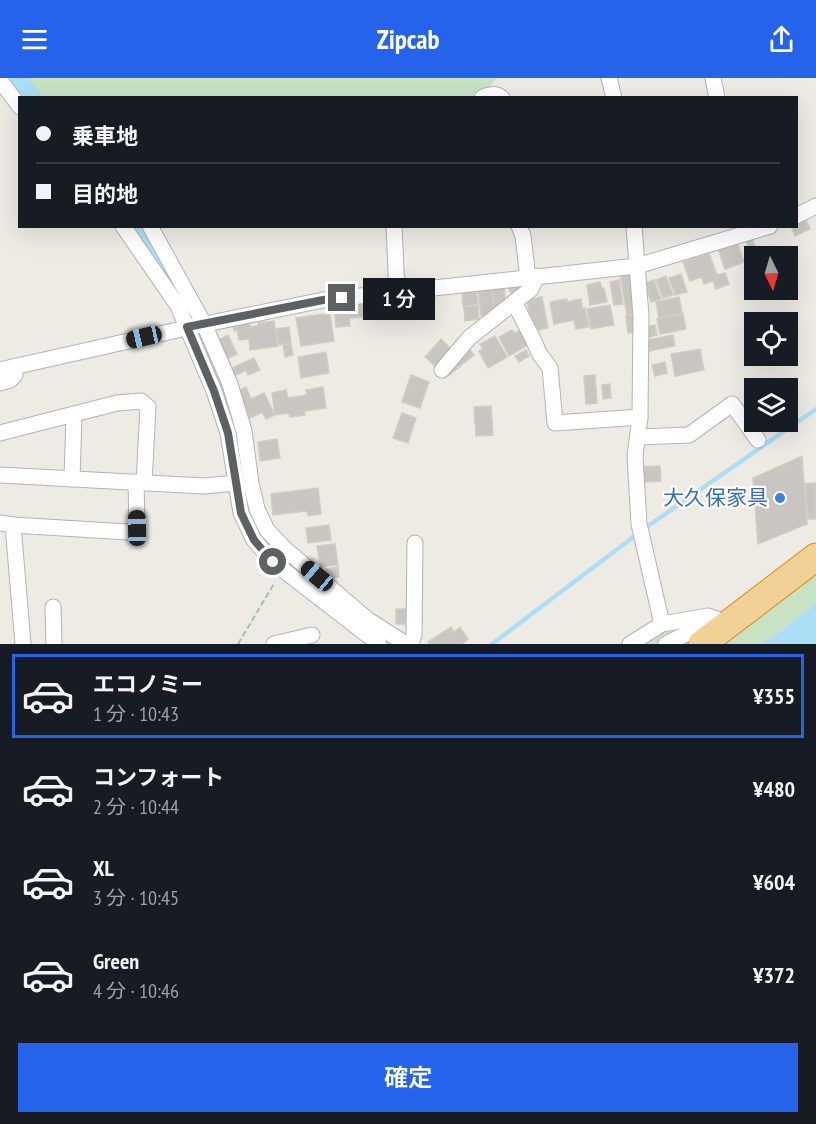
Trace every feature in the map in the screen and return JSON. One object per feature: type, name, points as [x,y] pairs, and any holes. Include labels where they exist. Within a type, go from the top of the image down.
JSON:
[{"type":"highway","points":[[702,644],[720,623],[816,557]]},
{"type":"street","points":[[0,78],[18,104]]},
{"type":"street","points":[[609,78],[614,96]]},
{"type":"street","points":[[713,78],[717,96]]},
{"type":"street","points":[[485,96],[488,94],[501,96]]},
{"type":"street","points":[[798,215],[816,206]]},
{"type":"street","points":[[124,228],[178,306],[196,326],[228,433],[241,513],[254,540],[273,562],[379,644]]},
{"type":"street","points":[[151,228],[196,326],[230,384],[244,431],[257,509],[267,530],[284,548],[367,619],[406,644]]},
{"type":"street","points":[[394,228],[397,291]]},
{"type":"street","points":[[442,370],[469,338],[531,289],[533,277],[520,228]]},
{"type":"street","points":[[634,228],[641,316],[640,417],[635,456],[641,531],[662,624]]},
{"type":"street","points":[[7,368],[323,300],[637,266],[737,231],[757,228]]},
{"type":"street","points":[[514,302],[539,353],[550,368],[555,423],[640,417]]},
{"type":"street","points":[[0,383],[10,380],[15,375],[7,368]]},
{"type":"street","points":[[0,432],[117,403],[141,401],[148,407],[137,528],[128,532],[7,524],[23,644]]},
{"type":"street","points":[[638,437],[689,435],[732,404],[758,440]]},
{"type":"street","points":[[72,479],[74,415]]},
{"type":"street","points":[[0,475],[204,486],[236,483]]},
{"type":"street","points":[[411,644],[414,635],[415,543]]},
{"type":"street","points":[[53,607],[54,644]]},
{"type":"street","points":[[630,644],[662,624],[708,616],[720,623]]},
{"type":"street","points":[[666,644],[720,623]]},
{"type":"street","points":[[274,644],[312,635]]},
{"type":"path","points":[[238,644],[275,580],[273,562]]},
{"type":"green space","points":[[18,78],[497,78],[482,96],[33,96]]},
{"type":"green space","points":[[816,574],[816,603],[765,641],[768,644],[720,644]]},
{"type":"green space","points":[[693,621],[660,644],[637,644],[663,626]]},
{"type":"water","points":[[816,603],[816,644],[765,644],[765,641]]},
{"type":"building","points":[[804,216],[810,229],[795,236],[792,228],[798,228],[798,218]]},
{"type":"building","points":[[752,238],[755,246],[748,246],[746,240]]},
{"type":"building","points":[[737,242],[744,262],[725,269],[718,249]]},
{"type":"building","points":[[709,253],[717,275],[725,273],[729,284],[716,289],[713,281],[704,284],[701,277],[690,281],[683,262]]},
{"type":"building","points":[[634,273],[636,313],[627,315],[620,275]]},
{"type":"building","points":[[681,274],[687,292],[675,295],[669,278]]},
{"type":"building","points":[[666,276],[673,295],[663,298],[656,280]]},
{"type":"building","points":[[619,280],[623,304],[614,305],[610,282]]},
{"type":"building","points":[[654,280],[661,299],[651,302],[645,283]]},
{"type":"building","points":[[600,282],[607,302],[590,305],[587,285]]},
{"type":"building","points":[[525,283],[515,298],[509,290],[509,285]]},
{"type":"building","points":[[504,286],[506,305],[494,307],[492,287]]},
{"type":"building","points":[[491,287],[494,312],[481,316],[478,289]]},
{"type":"building","points":[[476,289],[478,304],[463,306],[462,290]]},
{"type":"building","points":[[542,297],[548,328],[532,331],[527,300]]},
{"type":"building","points":[[679,297],[682,313],[659,318],[656,302]]},
{"type":"building","points":[[567,299],[567,302],[581,299],[589,327],[576,329],[574,320],[554,324],[550,302]]},
{"type":"building","points":[[425,300],[426,310],[415,311],[414,301]]},
{"type":"building","points":[[363,302],[364,317],[350,318],[349,303]]},
{"type":"building","points":[[348,305],[350,326],[336,327],[334,307]]},
{"type":"building","points":[[478,305],[479,319],[465,321],[464,307]]},
{"type":"building","points":[[610,305],[614,325],[591,329],[587,309]]},
{"type":"building","points":[[330,313],[334,341],[301,346],[296,318]]},
{"type":"building","points":[[683,314],[686,329],[660,334],[657,319]]},
{"type":"building","points":[[637,315],[638,332],[628,333],[626,316]]},
{"type":"building","points":[[249,321],[250,327],[258,326],[258,323],[274,321],[278,346],[250,350],[249,339],[239,340],[233,323]]},
{"type":"building","points":[[655,325],[657,335],[646,338],[644,327]]},
{"type":"building","points":[[289,327],[291,343],[279,345],[276,329]]},
{"type":"building","points":[[512,330],[514,333],[520,330],[528,345],[509,356],[499,337]]},
{"type":"building","points":[[228,335],[237,354],[225,360],[216,341]]},
{"type":"building","points":[[673,335],[675,346],[649,351],[647,340]]},
{"type":"building","points":[[495,336],[507,357],[488,368],[479,351],[483,349],[480,344]]},
{"type":"building","points":[[441,339],[452,350],[436,367],[425,357]]},
{"type":"building","points":[[291,344],[293,355],[285,357],[283,345]]},
{"type":"building","points":[[468,347],[474,355],[448,376],[444,371]]},
{"type":"building","points":[[700,349],[704,370],[675,376],[671,354]]},
{"type":"building","points":[[526,350],[529,356],[519,362],[515,356]]},
{"type":"building","points":[[326,352],[329,373],[301,378],[298,357]]},
{"type":"building","points":[[254,358],[260,370],[248,375],[246,370],[232,377],[228,370]]},
{"type":"building","points":[[665,362],[667,373],[655,376],[652,365]]},
{"type":"building","points":[[411,375],[429,382],[420,408],[402,402]]},
{"type":"building","points":[[595,375],[597,403],[586,404],[584,376]]},
{"type":"building","points":[[610,384],[611,398],[603,399],[602,385]]},
{"type":"building","points":[[246,387],[251,399],[264,393],[275,415],[266,419],[262,412],[250,418],[238,391]]},
{"type":"building","points":[[323,387],[326,408],[304,411],[305,415],[290,417],[289,413],[275,415],[272,393],[286,390],[288,398],[307,395],[306,390]]},
{"type":"building","points":[[491,406],[493,435],[476,436],[474,407]]},
{"type":"building","points":[[402,413],[416,418],[408,443],[393,438]]},
{"type":"building","points":[[277,439],[280,458],[260,461],[258,442]]},
{"type":"building","points":[[802,456],[807,524],[758,544],[753,478]]},
{"type":"building","points":[[660,466],[661,481],[644,482],[642,467]]},
{"type":"building","points":[[816,483],[816,519],[808,519],[805,484]]},
{"type":"building","points":[[318,488],[321,514],[308,516],[307,511],[273,515],[271,494]]},
{"type":"building","points":[[329,525],[331,540],[308,543],[306,528]]},
{"type":"building","points":[[335,544],[338,565],[320,567],[317,546]]},
{"type":"building","points":[[338,567],[339,577],[327,579],[326,569]]},
{"type":"building","points":[[396,609],[408,609],[408,624],[396,624]]},
{"type":"building","points":[[451,627],[454,632],[460,627],[468,639],[462,644],[429,644],[428,642]]},
{"type":"waterway","points":[[11,78],[26,96]]},
{"type":"waterway","points":[[138,228],[188,307],[227,399]]},
{"type":"waterway","points":[[492,644],[648,526],[816,409]]},
{"type":"waterway","points":[[250,507],[263,535],[272,547],[331,596]]},
{"type":"place","name":"大久保家具","points":[[780,498]]},
{"type":"route","points":[[273,562],[254,540],[241,513],[228,433],[214,391],[187,327],[342,298]]}]
